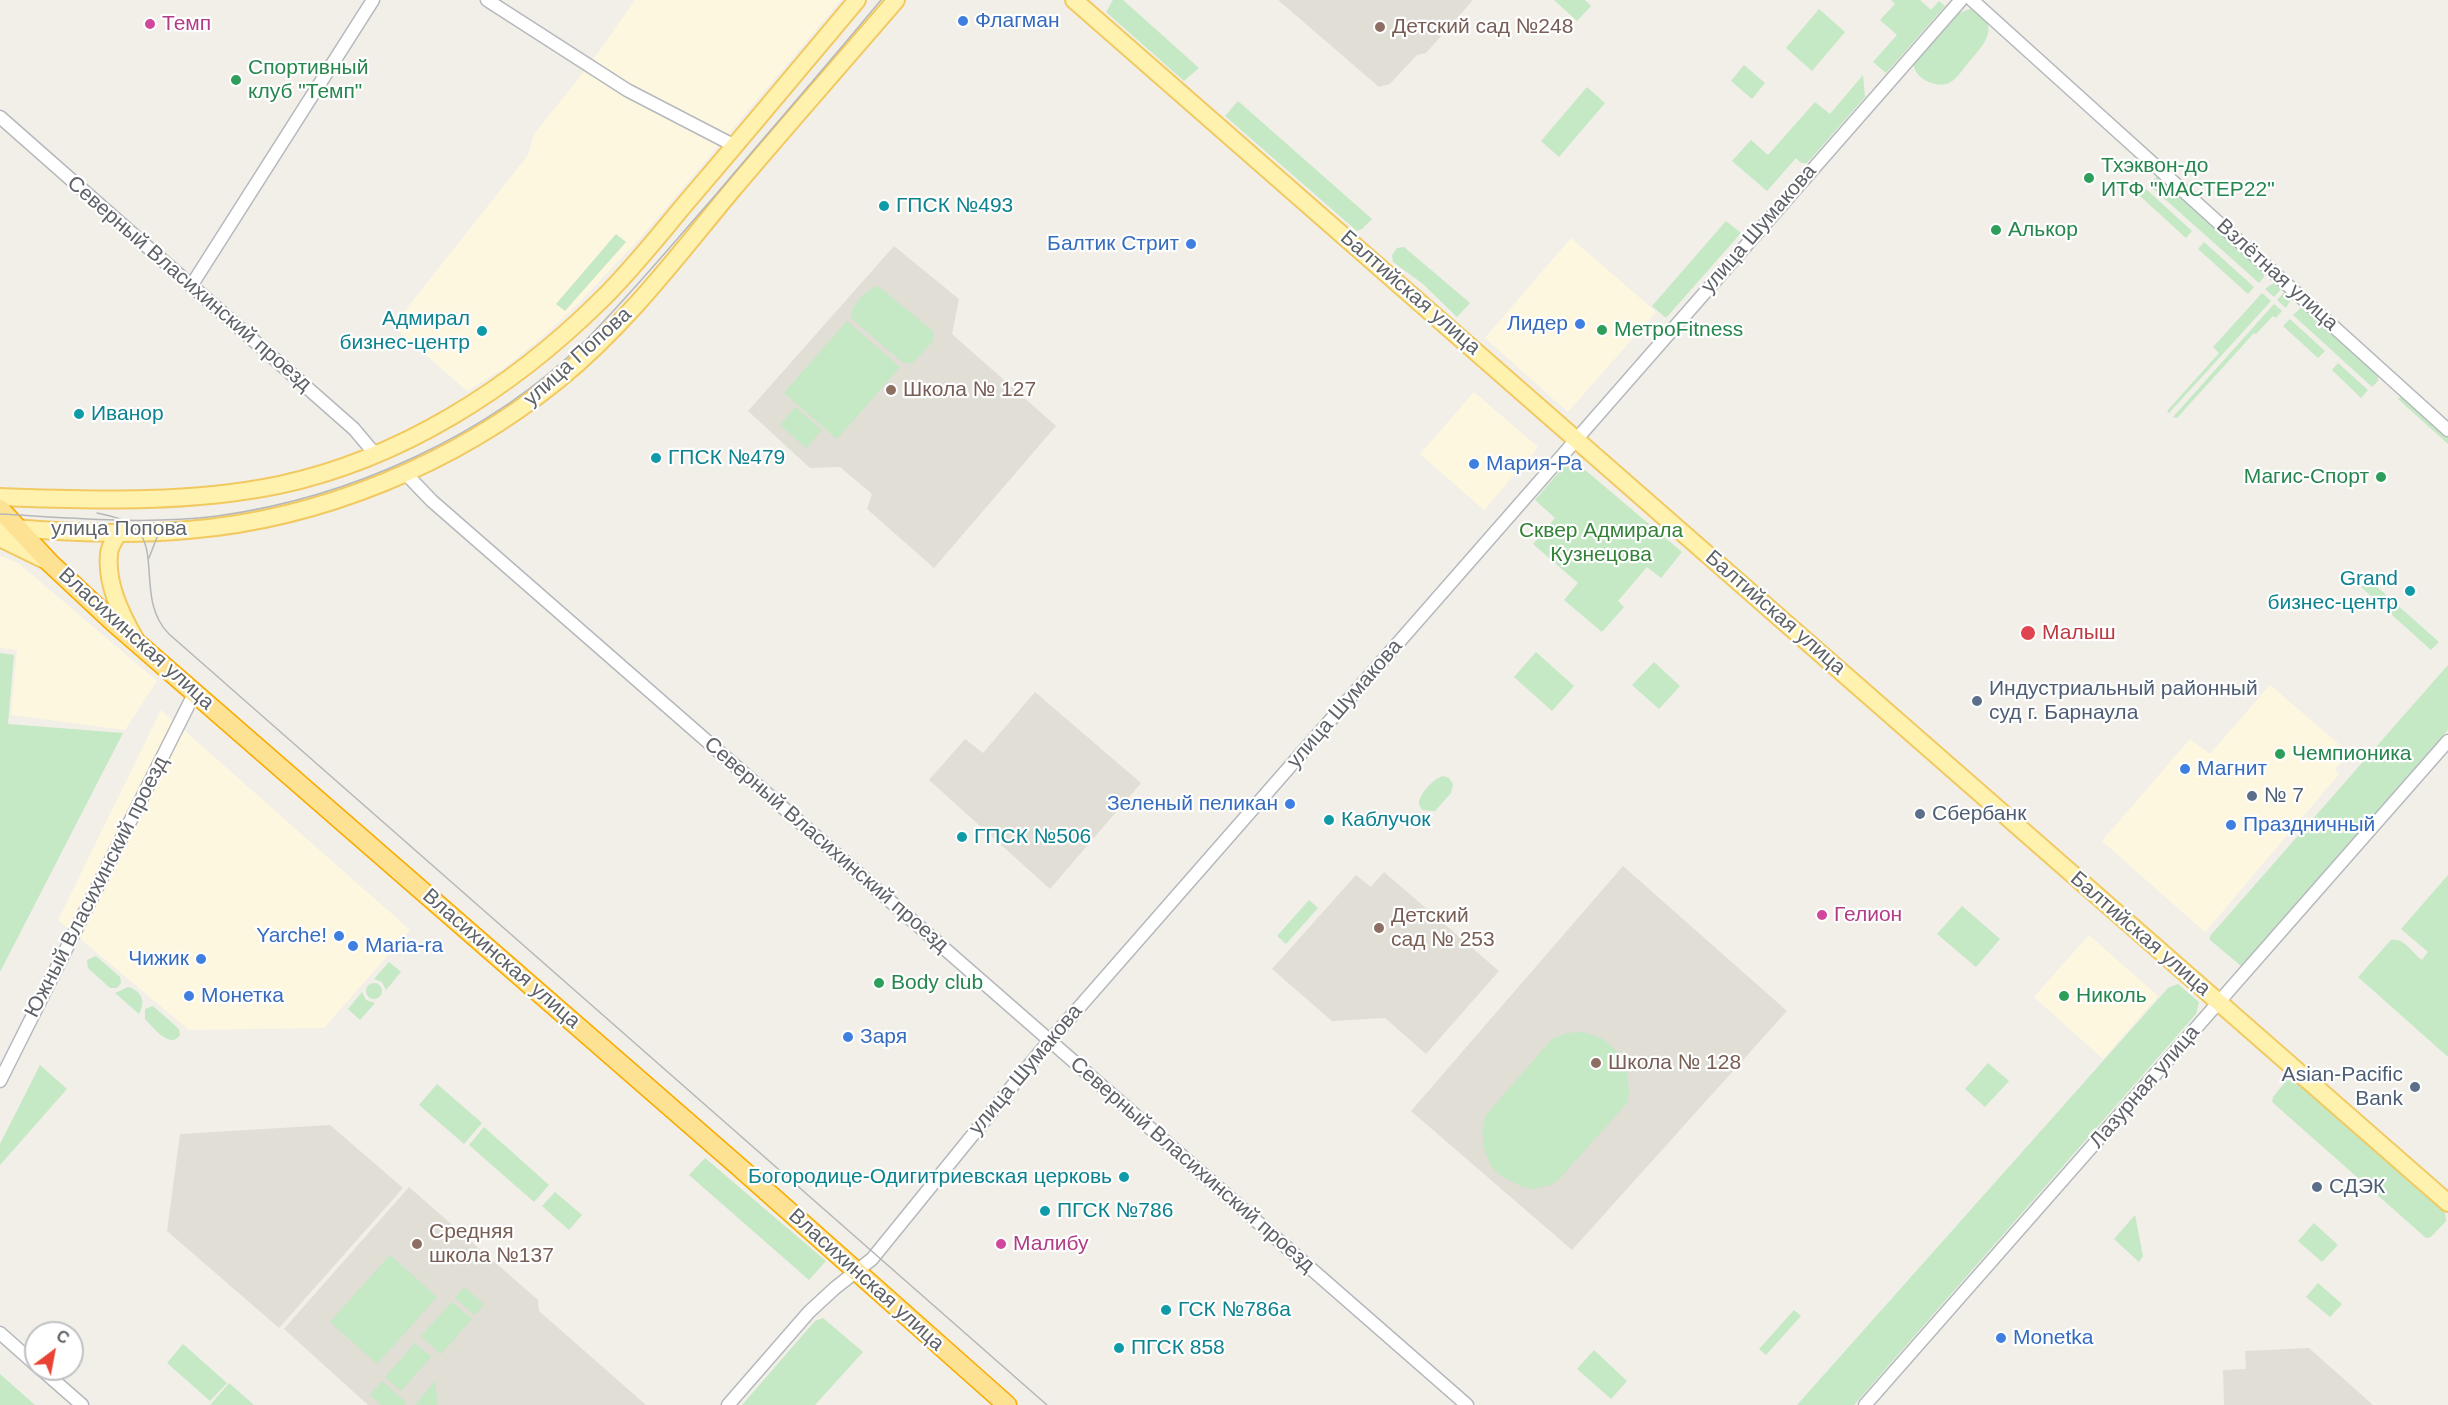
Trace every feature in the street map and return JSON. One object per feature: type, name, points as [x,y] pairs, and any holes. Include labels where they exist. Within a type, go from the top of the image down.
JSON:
[{"type":"highway","name":"Власихинская улица","points":[[0,509],[8,528],[1006,1405]]},
{"type":"main road","name":"улица Попова","points":[[0,497],[129,501],[214,495],[310,477],[375,454],[424,431],[474,402],[542,354],[602,299],[735,146],[857,0]]},
{"type":"main road","name":"улица Попова","points":[[8,528],[118,533],[191,530],[250,521],[356,493],[405,473],[481,434],[558,380],[607,336],[896,0]]},
{"type":"main road","name":"Балтийская улица","points":[[1074,0],[2448,1203]]},
{"type":"main road","points":[[0,487],[24,495],[52,499]]},
{"type":"main road","points":[[118,533],[109,554],[113,587],[119,611],[137,642]]},
{"type":"main road","points":[[0,538],[50,563]]},
{"type":"street","points":[[191,286],[373,0]]},
{"type":"street","points":[[487,0],[627,90],[735,146]]},
{"type":"street","name":"улица Шумакова","points":[[728,1405],[809,1312],[872,1259],[1049,1041],[1961,0]]},
{"type":"street","name":"Взлётная улица","points":[[1972,0],[2448,430]]},
{"type":"street","name":"Северный Власихинский проезд","points":[[0,117],[354,429],[375,454]]},
{"type":"street","name":"Северный Власихинский проезд","points":[[405,473],[432,501],[1467,1405]]},
{"type":"street","name":"Южный Власихинский проезд","points":[[0,1082],[195,692]]},
{"type":"street","name":"Лазурная улица","points":[[1865,1405],[2448,741]]},
{"type":"street","points":[[0,1333],[24,1354]]},
{"type":"street","points":[[55,1381],[82,1405]]},
{"type":"shaded area","points":[[635,0],[841,0],[643,235],[575,307],[504,368],[467,391],[393,326],[528,155],[534,134],[588,67]]},
{"type":"shaded area","name":"Детский сад №248","points":[[1278,0],[1473,0],[1426,53],[1417,55],[1390,84],[1379,87]]},
{"type":"shaded area","points":[[1571,238],[1656,312],[1568,412],[1485,338]]},
{"type":"shaded area","name":"Школа № 127","points":[[894,246],[959,299],[952,334],[1056,426],[934,568],[867,509],[872,494],[840,467],[810,468],[748,411]]},
{"type":"shaded area","points":[[1474,392],[1538,447],[1484,510],[1420,454]]},
{"type":"shaded area","points":[[0,556],[18,563],[157,681],[125,730],[11,715],[17,650],[0,648]]},
{"type":"shaded area","points":[[2270,685],[2349,753],[2335,769],[2339,774],[2205,932],[2102,841],[2190,739],[2210,754]]},
{"type":"shaded area","points":[[1035,692],[1141,783],[1050,889],[929,780],[965,739],[983,753]]},
{"type":"shaded area","points":[[161,710],[410,930],[324,1028],[189,1030],[58,920]]},
{"type":"shaded area","name":"Школа № 128","points":[[1623,866],[1787,1011],[1572,1250],[1411,1111]]},
{"type":"shaded area","name":"Детский сад № 253","points":[[1384,872],[1499,971],[1426,1054],[1385,1018],[1332,1021],[1272,969],[1356,875],[1371,887]]},
{"type":"shaded area","points":[[2089,935],[2158,996],[2103,1059],[2034,997]]},
{"type":"shaded area","points":[[330,1125],[403,1188],[279,1328],[167,1231],[180,1134]]},
{"type":"shaded area","name":"Средняя школа №137","points":[[409,1187],[538,1300],[539,1311],[646,1405],[368,1405],[284,1329]]},
{"type":"shaded area","points":[[2309,1348],[2373,1405],[2224,1405],[2223,1370],[2246,1369],[2245,1351]]},
{"type":"green space","points":[[1113,0],[1123,0],[1199,68],[1184,81],[1106,12]]},
{"type":"green space","points":[[1554,0],[1585,0],[1591,6],[1577,21]]},
{"type":"green space","points":[[1891,0],[1920,0],[1931,10],[1939,1],[1945,6],[1886,73],[1873,62],[1897,35],[1880,20],[1895,4]]},
{"type":"green space","points":[[1819,9],[1845,32],[1812,71],[1786,48]]},
{"type":"green space","points":[[1970,9],[1986,21],[1989,28],[1985,42],[1949,83],[1938,85],[1921,78],[1914,64],[1959,13]]},
{"type":"green space","points":[[1744,65],[1765,83],[1752,99],[1731,81]]},
{"type":"green space","points":[[1863,75],[1865,97],[1807,163],[1801,163],[1796,158],[1767,191],[1732,161],[1751,140],[1768,155],[1815,102],[1830,114]]},
{"type":"green space","points":[[1587,87],[1605,103],[1559,157],[1541,141]]},
{"type":"green space","points":[[1238,101],[1372,219],[1357,231],[1225,116]]},
{"type":"green space","points":[[2156,177],[2159,177],[2264,271],[2264,277],[2259,283],[2149,185]]},
{"type":"green space","points":[[2146,189],[2192,231],[2186,238],[2140,196]]},
{"type":"green space","points":[[1726,221],[1741,233],[1666,318],[1652,306]]},
{"type":"green space","points":[[616,234],[626,242],[565,311],[556,304]]},
{"type":"green space","points":[[2204,242],[2254,287],[2248,294],[2198,249]]},
{"type":"green space","points":[[1404,247],[1470,303],[1457,317],[1423,284],[1393,262],[1392,255],[1397,248]]},
{"type":"green space","points":[[2275,282],[2284,286],[2274,297],[2265,289]]},
{"type":"green space","points":[[878,286],[933,331],[933,341],[912,364],[902,362],[851,318],[853,309],[860,299],[869,290]]},
{"type":"green space","points":[[2287,289],[2292,297],[2286,308],[2277,300]]},
{"type":"green space","points":[[2262,293],[2271,301],[2169,413],[2167,411],[2219,353],[2213,347]]},
{"type":"green space","points":[[2274,304],[2282,311],[2276,318],[2273,316],[2256,334],[2254,333],[2177,418],[2173,417]]},
{"type":"green space","points":[[2302,307],[2306,308],[2378,372],[2378,381],[2372,387],[2293,315]]},
{"type":"green space","points":[[2290,319],[2325,351],[2318,358],[2283,326]]},
{"type":"green space","points":[[847,321],[900,367],[837,439],[784,393]]},
{"type":"green space","points":[[2338,363],[2368,390],[2361,398],[2332,370]]},
{"type":"green space","points":[[2406,397],[2448,435],[2448,444],[2398,399]]},
{"type":"green space","points":[[795,407],[822,430],[806,448],[780,425]]},
{"type":"green space","name":"Сквер Адмирала Кузнецова","points":[[1571,458],[1682,552],[1661,578],[1647,567],[1618,601],[1624,607],[1602,632],[1564,600],[1578,583],[1533,544],[1555,518],[1535,500]]},
{"type":"green space","points":[[2368,579],[2439,642],[2431,650],[2361,587]]},
{"type":"green space","points":[[1536,652],[1574,686],[1552,711],[1514,677]]},
{"type":"green space","points":[[0,653],[14,655],[8,724],[123,733],[0,972]]},
{"type":"green space","points":[[1654,662],[1680,686],[1659,709],[1632,685]]},
{"type":"green space","points":[[2448,665],[2448,730],[2241,966],[2210,940],[2210,936]]},
{"type":"green space","points":[[1443,776],[1449,778],[1453,784],[1451,793],[1435,811],[1422,810],[1419,804],[1427,787]]},
{"type":"green space","points":[[2448,875],[2448,1057],[2358,977],[2391,940],[2404,943],[2422,960],[2428,952],[2401,929]]},
{"type":"green space","points":[[1309,900],[1318,908],[1286,944],[1277,936]]},
{"type":"green space","points":[[1962,906],[2000,939],[1976,967],[1937,934]]},
{"type":"green space","points":[[96,956],[120,977],[121,983],[117,988],[110,988],[88,968],[87,960]]},
{"type":"green space","points":[[389,962],[401,972],[386,990],[382,982],[374,979]]},
{"type":"green space","points":[[371,983],[377,983],[382,991],[380,997],[371,999],[366,994],[366,988]]},
{"type":"green space","points":[[2178,984],[2199,1002],[2196,1014],[1854,1405],[1797,1405],[2168,988]]},
{"type":"green space","points":[[128,987],[137,991],[141,998],[142,1005],[139,1014],[115,993]]},
{"type":"green space","points":[[362,992],[366,1000],[375,1003],[360,1020],[348,1009]]},
{"type":"green space","points":[[153,1006],[179,1029],[180,1035],[176,1039],[171,1040],[162,1036],[145,1019],[145,1009]]},
{"type":"green space","points":[[1583,1032],[1603,1039],[1619,1053],[1627,1072],[1629,1093],[1627,1103],[1560,1178],[1551,1185],[1533,1189],[1522,1187],[1498,1174],[1491,1166],[1484,1149],[1482,1131],[1486,1115],[1552,1039],[1567,1033]]},
{"type":"green space","points":[[1988,1063],[2009,1081],[1985,1107],[1965,1089]]},
{"type":"green space","points":[[40,1065],[67,1089],[0,1165],[0,1144]]},
{"type":"green space","points":[[2287,1080],[2295,1081],[2445,1212],[2446,1221],[2431,1237],[2426,1238],[2272,1102],[2273,1097]]},
{"type":"green space","points":[[437,1084],[482,1123],[464,1144],[419,1105]]},
{"type":"green space","points":[[484,1127],[549,1185],[534,1202],[469,1145]]},
{"type":"green space","points":[[705,1158],[826,1261],[809,1280],[689,1175]]},
{"type":"green space","points":[[555,1192],[582,1215],[569,1230],[542,1206]]},
{"type":"green space","points":[[2135,1215],[2143,1256],[2139,1262],[2114,1239]]},
{"type":"green space","points":[[2314,1223],[2338,1245],[2322,1262],[2298,1241]]},
{"type":"green space","points":[[390,1255],[437,1297],[377,1364],[330,1322]]},
{"type":"green space","points":[[2318,1283],[2342,1304],[2330,1317],[2306,1297]]},
{"type":"green space","points":[[464,1287],[484,1304],[475,1315],[455,1298]]},
{"type":"green space","points":[[452,1302],[472,1319],[441,1354],[421,1336]]},
{"type":"green space","points":[[1794,1310],[1801,1316],[1766,1355],[1759,1349]]},
{"type":"green space","points":[[823,1318],[863,1352],[815,1405],[742,1405],[815,1321]]},
{"type":"green space","points":[[415,1343],[431,1357],[401,1391],[385,1377]]},
{"type":"green space","points":[[183,1344],[227,1383],[210,1401],[167,1363]]},
{"type":"green space","points":[[1594,1350],[1627,1381],[1611,1399],[1577,1369]]},
{"type":"green space","points":[[0,1374],[35,1405],[0,1405]]},
{"type":"green space","points":[[382,1381],[407,1403],[405,1405],[381,1405],[370,1395]]},
{"type":"green space","points":[[435,1381],[438,1405],[415,1405]]},
{"type":"green space","points":[[229,1383],[254,1405],[210,1405]]},
{"type":"tram line","points":[[0,514],[136,520],[217,516],[267,507],[367,478],[461,433],[506,405],[547,375],[585,341],[719,191],[881,0]]},
{"type":"tram line","points":[[97,513],[128,523],[143,539],[147,550],[154,607],[159,621],[169,634],[1047,1405]]},
{"type":"tram line","points":[[149,558],[159,532],[176,522]]},
{"type":"place","name":"Флагман","points":[[963,21]]},
{"type":"place","name":"Темп","points":[[150,24]]},
{"type":"place","name":"Детский сад №248","points":[[1380,27]]},
{"type":"place","name":"Спортивный клуб \"Темп\"","points":[[236,80]]},
{"type":"place","name":"Тхэквон-до ИТФ \"МАСТЕР22\"","points":[[2089,178]]},
{"type":"place","name":"ГПСК №493","points":[[884,206]]},
{"type":"place","name":"Алькор","points":[[1996,230]]},
{"type":"place","name":"Балтик Стрит","points":[[1191,244]]},
{"type":"place","name":"Лидер","points":[[1580,324]]},
{"type":"place","name":"МетроFitness","points":[[1602,330]]},
{"type":"place","name":"Адмирал бизнес-центр","points":[[482,331]]},
{"type":"place","name":"Школа № 127","points":[[891,390]]},
{"type":"place","name":"Иванор","points":[[79,414]]},
{"type":"place","name":"ГПСК №479","points":[[656,458]]},
{"type":"place","name":"Мария-Ра","points":[[1474,464]]},
{"type":"place","name":"Магис-Спорт","points":[[2381,477]]},
{"type":"place","name":"Grand бизнес-центр","points":[[2410,591]]},
{"type":"place","name":"Малыш","points":[[2028,633]]},
{"type":"place","name":"Индустриальный районный суд г. Барнаула","points":[[1977,701]]},
{"type":"place","name":"Чемпионика","points":[[2280,754]]},
{"type":"place","name":"Магнит","points":[[2185,769]]},
{"type":"place","name":"№ 7","points":[[2252,796]]},
{"type":"place","name":"Зеленый пеликан","points":[[1290,804]]},
{"type":"place","name":"Сбербанк","points":[[1920,814]]},
{"type":"place","name":"Каблучок","points":[[1329,820]]},
{"type":"place","name":"Праздничный","points":[[2231,825]]},
{"type":"place","name":"ГПСК №506","points":[[962,837]]},
{"type":"place","name":"Гелион","points":[[1822,915]]},
{"type":"place","name":"Детский сад № 253","points":[[1379,928]]},
{"type":"place","name":"Yarche!","points":[[339,936]]},
{"type":"place","name":"Maria-ra","points":[[353,946]]},
{"type":"place","name":"Чижик","points":[[201,959]]},
{"type":"place","name":"Body club","points":[[879,983]]},
{"type":"place","name":"Монетка","points":[[189,996]]},
{"type":"place","name":"Николь","points":[[2064,996]]},
{"type":"place","name":"Заря","points":[[848,1037]]},
{"type":"place","name":"Школа № 128","points":[[1596,1063]]},
{"type":"place","name":"Asian-Pacific Bank","points":[[2415,1087]]},
{"type":"place","name":"Богородице-Одигитриевская церковь","points":[[1124,1177]]},
{"type":"place","name":"СДЭК","points":[[2317,1187]]},
{"type":"place","name":"ПГСК №786","points":[[1045,1211]]},
{"type":"place","name":"Средняя школа №137","points":[[417,1244]]},
{"type":"place","name":"Малибу","points":[[1001,1244]]},
{"type":"place","name":"ГСК №786а","points":[[1166,1310]]},
{"type":"place","name":"Monetka","points":[[2001,1338]]},
{"type":"place","name":"ПГСК 858","points":[[1119,1348]]}]
